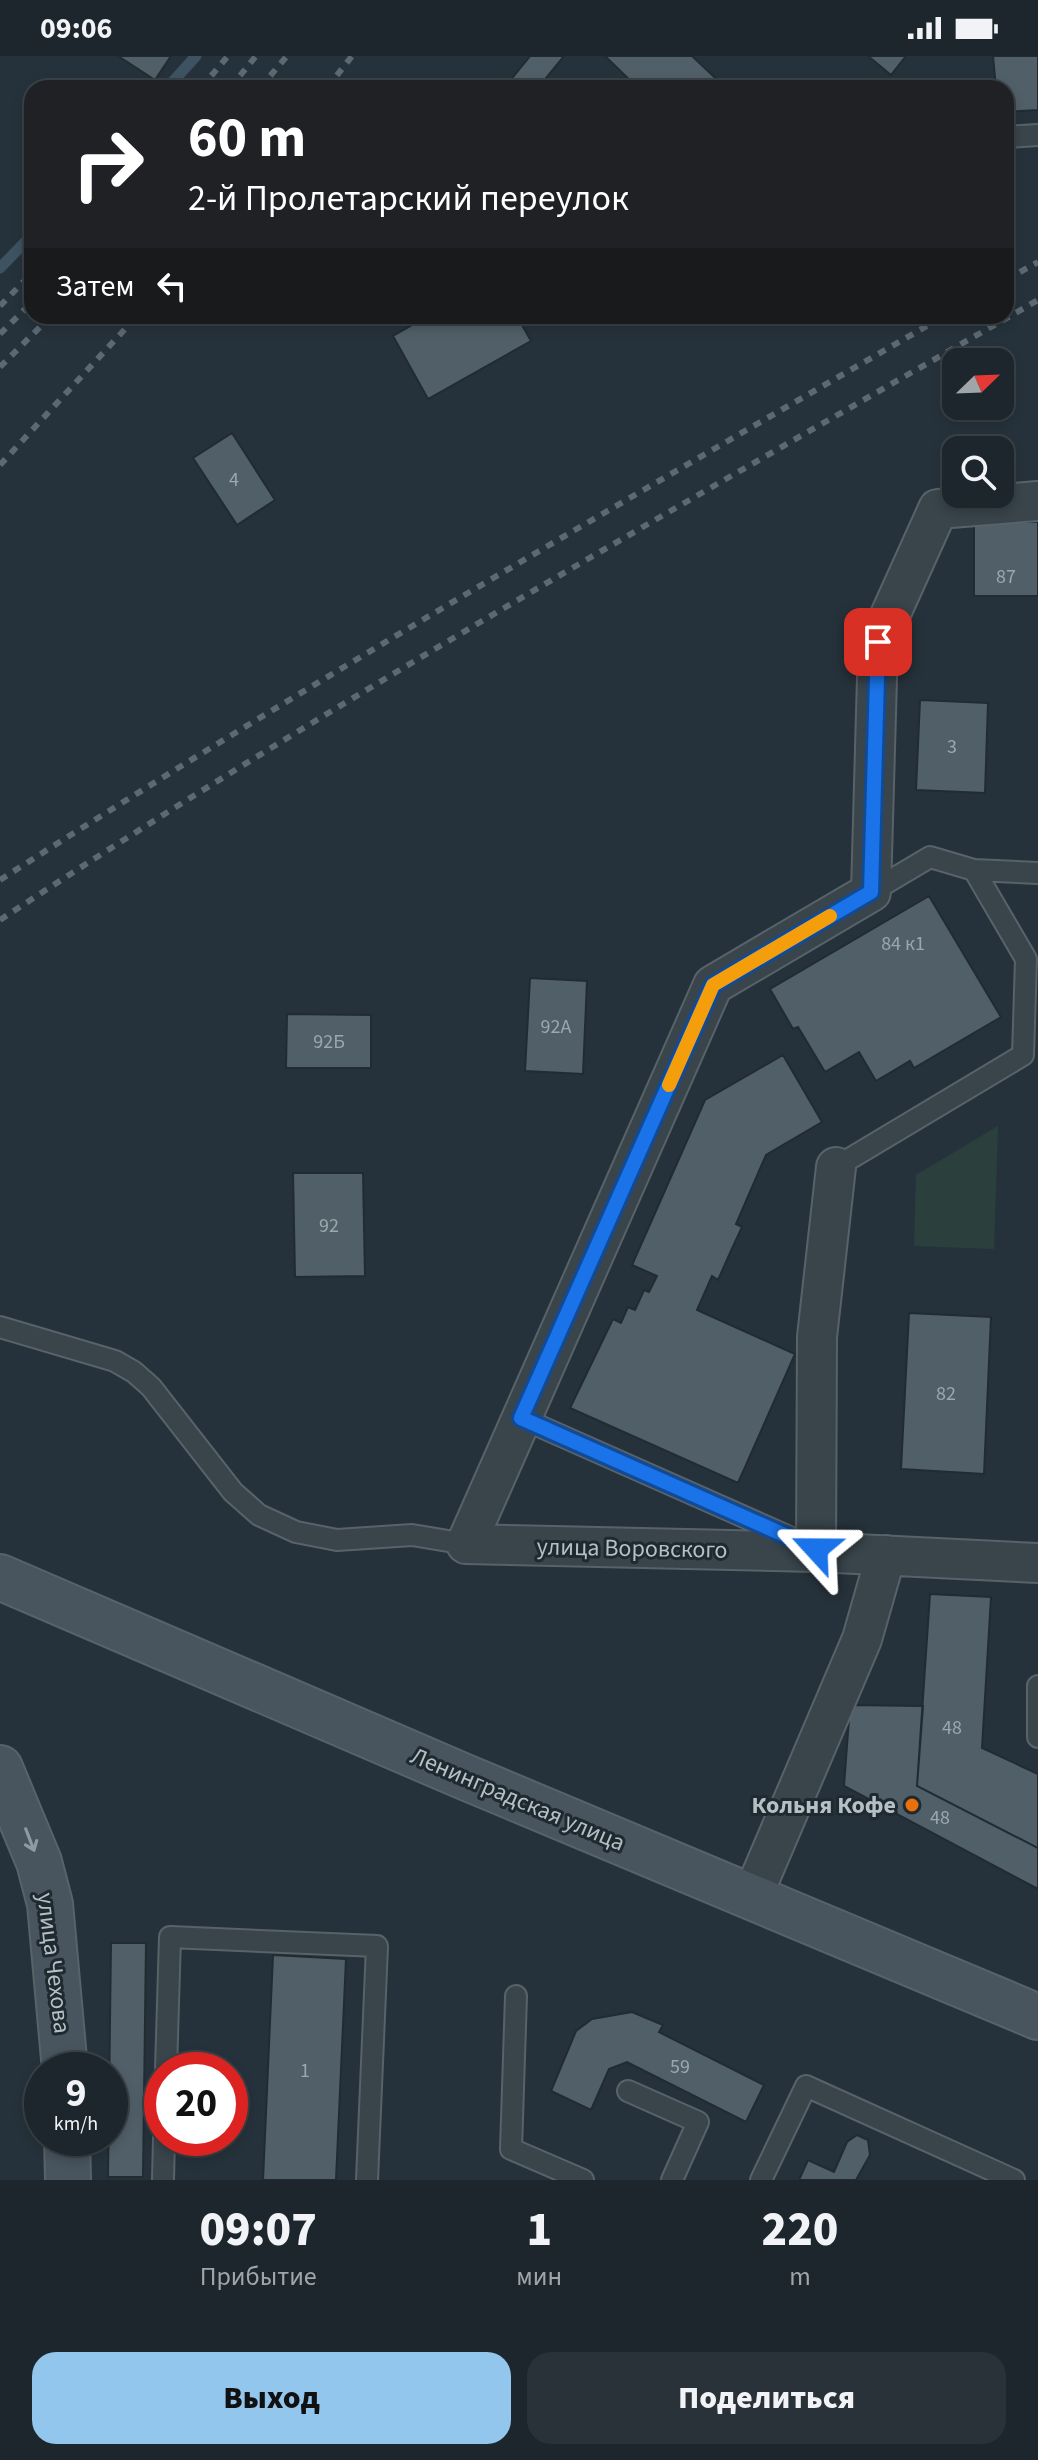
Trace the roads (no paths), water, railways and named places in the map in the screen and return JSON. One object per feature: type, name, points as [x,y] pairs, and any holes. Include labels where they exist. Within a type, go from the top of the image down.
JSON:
[{"type":"main road","name":"Ленинградская улица","points":[[0,1577],[1038,2017]]},
{"type":"main road","name":"улица Чехова","points":[[0,1768],[39,1862],[50,1904],[63,2052]]},
{"type":"main road","points":[[67,2156],[68,2180]]},
{"type":"street","points":[[466,1544],[713,985],[871,892],[878,642],[938,509],[1038,501]]},
{"type":"street","points":[[816,1550],[817,1337],[836,1167]]},
{"type":"street","name":"улица Воровского","points":[[466,1544],[816,1550],[1038,1563]]},
{"type":"street","points":[[752,1897],[862,1639],[886,1555]]},
{"type":"lane","points":[[1014,136],[1038,135]]},
{"type":"lane","points":[[871,892],[930,857],[974,870],[1038,873]]},
{"type":"lane","points":[[836,1167],[1023,1055],[1026,959],[974,870]]},
{"type":"lane","points":[[0,1327],[115,1361],[134,1372],[151,1387],[233,1492],[259,1515],[296,1532],[337,1540],[412,1535],[466,1544]]},
{"type":"lane","points":[[521,1418],[816,1550]]},
{"type":"lane","points":[[1038,1686],[1038,1737]]},
{"type":"lane","points":[[167,2052],[170,1937],[377,1946],[367,2180]]},
{"type":"lane","points":[[516,1996],[511,2149],[583,2180]]},
{"type":"lane","points":[[761,2180],[806,2086],[1014,2180]]},
{"type":"lane","points":[[628,2091],[698,2122],[672,2180]]},
{"type":"lane","points":[[163,2180],[164,2156]]},
{"type":"waterway","points":[[174,80],[196,56]]},
{"type":"waterway","points":[[0,268],[24,243]]},
{"type":"railway","points":[[208,80],[228,56]]},
{"type":"railway","points":[[236,80],[256,56]]},
{"type":"railway","points":[[267,80],[287,56]]},
{"type":"railway","points":[[333,80],[352,56]]},
{"type":"railway","points":[[1014,276],[1038,262]]},
{"type":"railway","points":[[0,306],[24,281]]},
{"type":"railway","points":[[1014,314],[1038,300]]},
{"type":"railway","points":[[0,334],[24,310]]},
{"type":"railway","points":[[0,367],[43,324]]},
{"type":"railway","points":[[0,465],[130,324]]},
{"type":"railway","points":[[0,880],[351,663],[930,324]]},
{"type":"railway","points":[[0,920],[384,679],[996,324]]},
{"type":"place","name":"Кольня Кофе","points":[[912,1805]]}]
